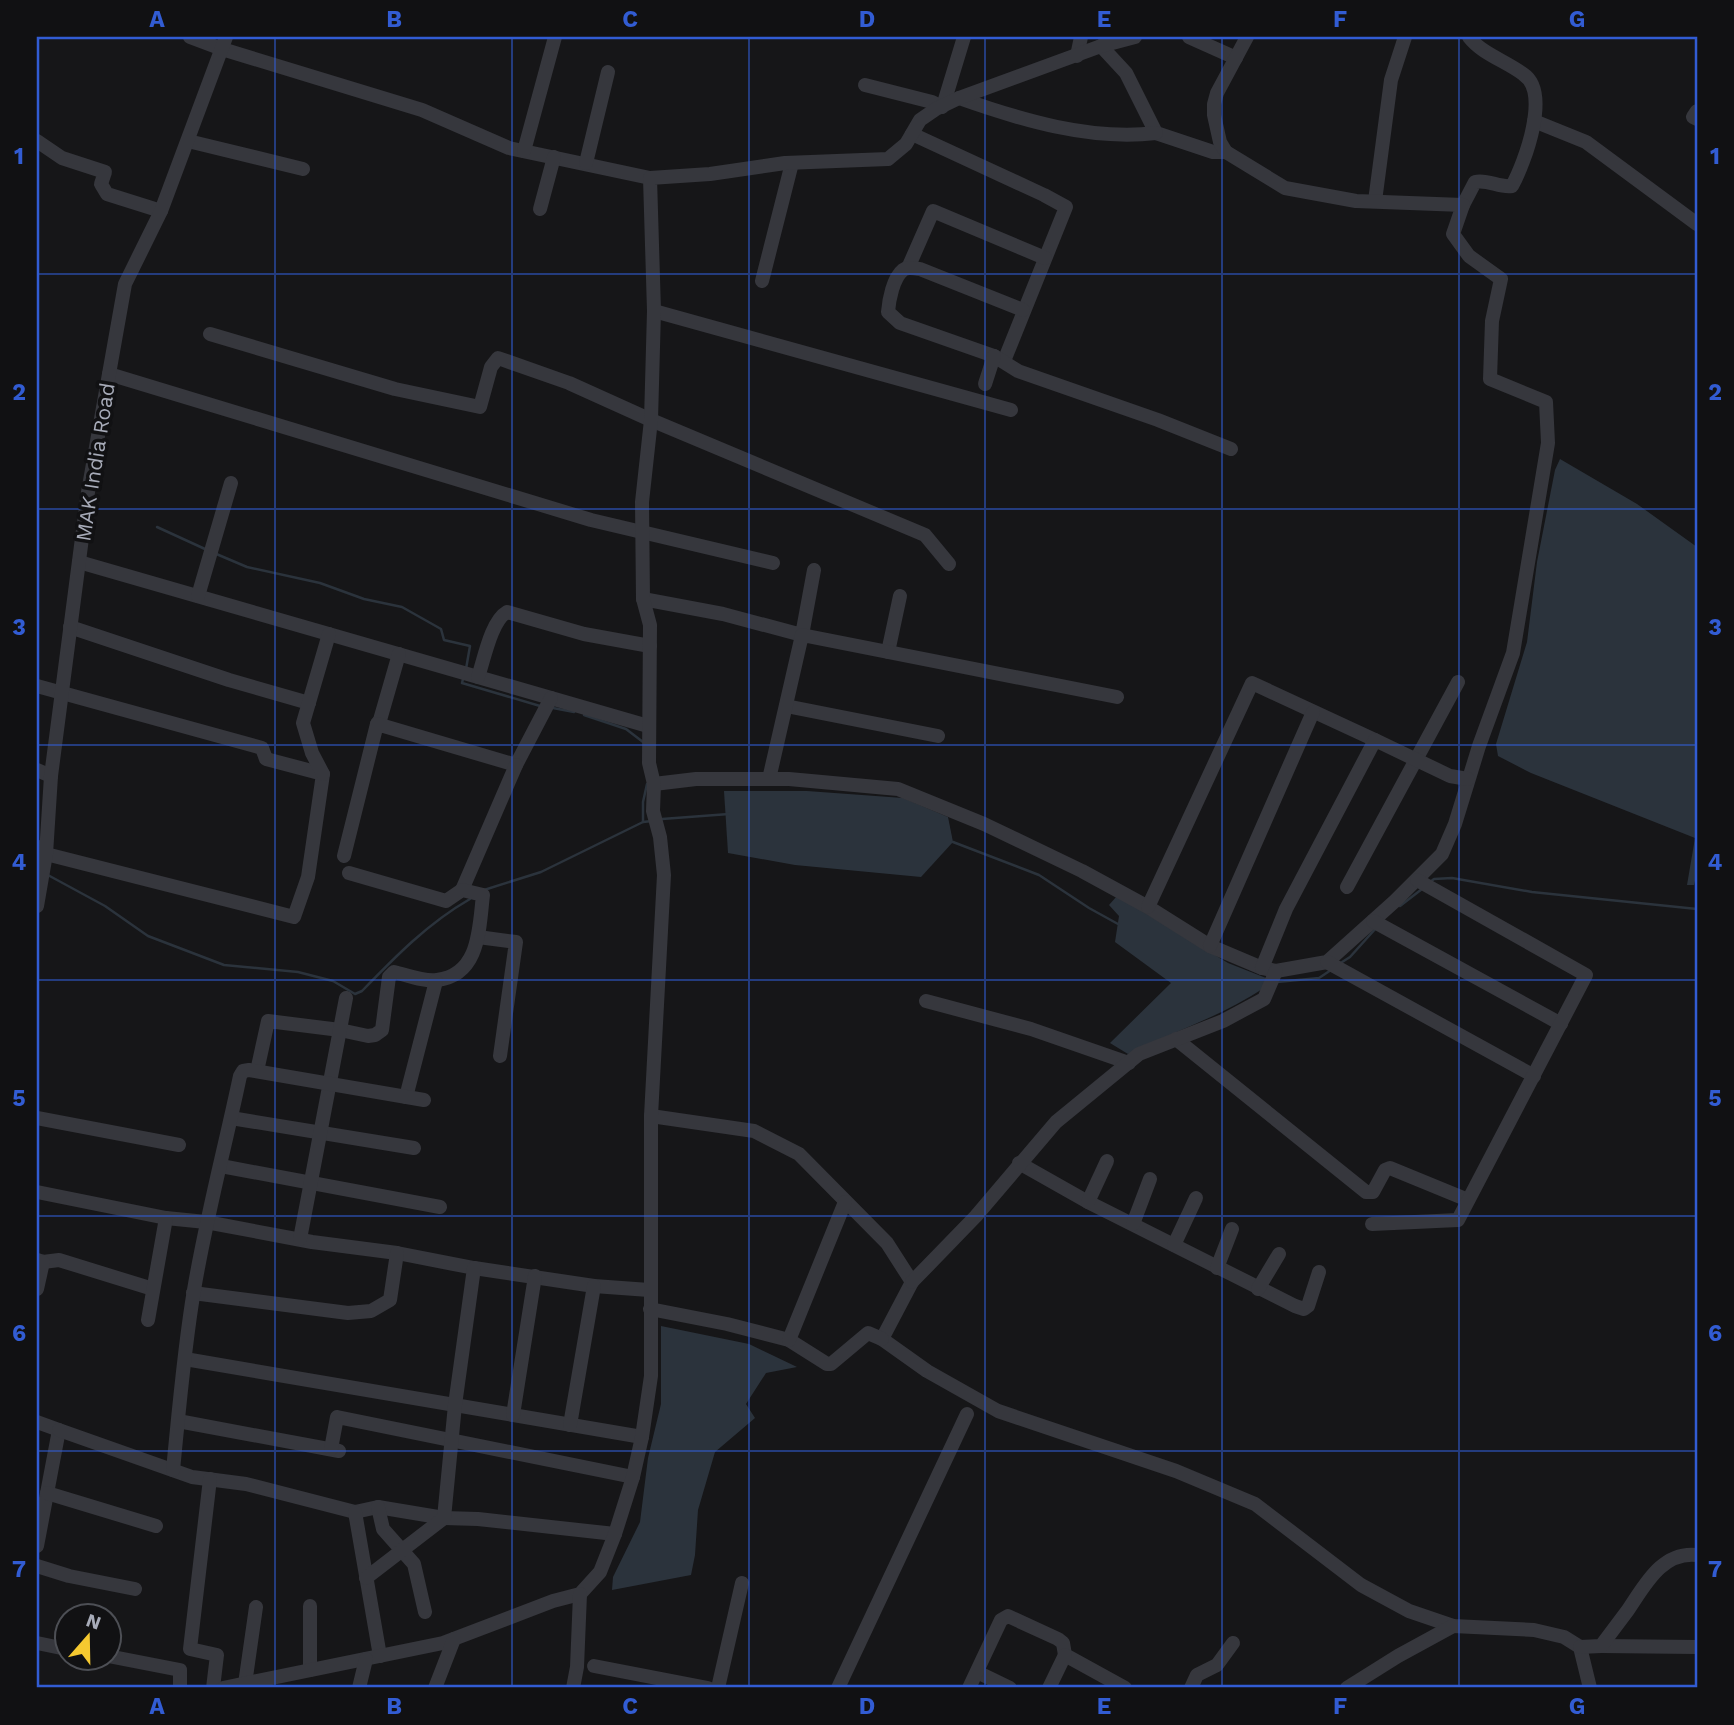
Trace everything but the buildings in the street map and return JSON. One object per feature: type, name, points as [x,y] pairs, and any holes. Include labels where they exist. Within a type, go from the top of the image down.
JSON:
[{"type":"street","points":[[190,37],[224,43],[422,110],[509,148],[650,178],[710,174],[792,163],[888,159],[906,144],[920,120],[942,106],[1135,37]]},
{"type":"street","points":[[524,150],[555,37]]},
{"type":"street","points":[[942,106],[961,37]]},
{"type":"street","points":[[1077,56],[1081,37]]},
{"type":"street","points":[[1189,37],[1236,58]]},
{"type":"street","points":[[1247,37],[1217,93],[1214,104],[1220,142],[1226,152],[1286,188],[1347,200],[1463,205]]},
{"type":"street","points":[[1375,201],[1391,80],[1405,37]]},
{"type":"street","points":[[654,784],[696,779],[769,779],[898,789],[984,824],[1082,871],[1148,907],[1210,946],[1270,976],[1333,965],[1423,883],[1442,854],[1455,824],[1468,779],[1513,653],[1548,443],[1546,402],[1490,379],[1492,321],[1501,279],[1469,256],[1453,234],[1475,182],[1482,180],[1506,187],[1512,186],[1534,121],[1537,99],[1533,83],[1526,75],[1482,49],[1469,37]]},
{"type":"street","name":"MAK India Road","points":[[37,906],[42,861],[44,773],[61,694],[88,492],[125,284],[161,211],[224,43]]},
{"type":"street","points":[[1101,47],[1126,73],[1156,133]]},
{"type":"street","points":[[586,163],[608,72]]},
{"type":"street","points":[[865,85],[942,106]]},
{"type":"street","points":[[960,98],[1010,116],[1067,128],[1128,136],[1156,133],[1213,152],[1226,152]]},
{"type":"street","points":[[1697,111],[1693,117],[1697,120]]},
{"type":"street","points":[[1534,121],[1586,142],[1697,224]]},
{"type":"street","points":[[912,134],[1066,207],[1022,318],[985,384]]},
{"type":"street","points":[[37,141],[62,158],[106,172],[101,184],[107,194],[161,211]]},
{"type":"street","points":[[188,141],[303,169]]},
{"type":"street","points":[[540,209],[554,157]]},
{"type":"street","points":[[762,281],[792,163]]},
{"type":"street","points":[[223,1688],[454,1639],[552,1601],[580,1594],[600,1572],[633,1477],[651,1376],[651,1116],[664,875],[653,811],[654,784],[649,763],[650,625],[643,598],[642,502],[651,420],[654,311],[650,178]]},
{"type":"street","points":[[908,268],[933,211],[1045,258]]},
{"type":"street","points":[[1023,310],[920,270],[908,268],[902,270],[889,300],[888,312],[900,323],[999,358],[1018,371],[1158,420],[1231,449]]},
{"type":"street","points":[[654,311],[1011,410]]},
{"type":"street","points":[[209,334],[395,389],[480,407],[491,367],[498,358],[569,383],[925,534],[949,564]]},
{"type":"street","points":[[109,374],[591,520],[773,563]]},
{"type":"street","points":[[198,596],[231,483]]},
{"type":"street","points":[[79,562],[649,726]]},
{"type":"street","points":[[769,779],[814,569]]},
{"type":"street","points":[[888,652],[900,596]]},
{"type":"street","points":[[643,598],[723,614],[802,635],[1117,697]]},
{"type":"street","points":[[478,677],[496,623],[502,614],[507,612],[584,634],[650,646]]},
{"type":"street","points":[[70,627],[229,680],[309,703]]},
{"type":"street","points":[[42,861],[294,917],[308,877],[323,774],[312,752],[303,723],[329,634]]},
{"type":"street","points":[[344,856],[377,724],[399,654]]},
{"type":"street","points":[[1347,887],[1458,682]]},
{"type":"street","points":[[1148,907],[1251,683],[1450,776],[1468,779]]},
{"type":"street","points":[[37,686],[262,748],[266,759],[323,774]]},
{"type":"street","points":[[349,873],[446,901],[464,891],[516,765],[551,698]]},
{"type":"street","points":[[786,706],[938,736]]},
{"type":"street","points":[[1210,946],[1313,712]]},
{"type":"street","points":[[377,724],[516,765]]},
{"type":"street","points":[[882,1339],[912,1282],[976,1216],[1056,1122],[1139,1054],[1223,1021],[1264,999],[1286,909],[1374,740]]},
{"type":"street","points":[[1372,1224],[1458,1220],[1586,975],[1423,883]]},
{"type":"street","points":[[257,1072],[268,1021],[375,1035],[382,1030],[389,977],[394,972],[436,981],[458,974],[474,951],[483,895],[464,891]]},
{"type":"street","points":[[1377,923],[1561,1024]]},
{"type":"street","points":[[478,937],[516,942],[500,1056]]},
{"type":"street","points":[[1333,965],[1534,1076]]},
{"type":"street","points":[[406,1097],[436,981]]},
{"type":"street","points":[[300,1239],[346,998]]},
{"type":"street","points":[[926,1001],[1031,1029],[1129,1063]]},
{"type":"street","points":[[1176,1039],[1366,1192],[1373,1192],[1385,1170],[1390,1168],[1468,1200]]},
{"type":"street","points":[[173,1470],[193,1293],[206,1222],[243,1071],[330,1082],[424,1100]]},
{"type":"street","points":[[651,1116],[754,1131],[799,1153],[887,1243],[912,1282]]},
{"type":"street","points":[[37,1118],[179,1145]]},
{"type":"street","points":[[231,1118],[414,1148]]},
{"type":"street","points":[[1088,1202],[1107,1161]]},
{"type":"street","points":[[1019,1163],[1088,1202],[1258,1289],[1306,1309],[1319,1272]]},
{"type":"street","points":[[221,1166],[440,1207]]},
{"type":"street","points":[[1133,1224],[1150,1179]]},
{"type":"street","points":[[37,1192],[166,1218],[397,1253],[474,1268],[594,1286],[649,1290]]},
{"type":"street","points":[[1174,1245],[1196,1198]]},
{"type":"street","points":[[789,1340],[845,1202]]},
{"type":"street","points":[[148,1320],[166,1218]]},
{"type":"street","points":[[1217,1268],[1232,1228]]},
{"type":"street","points":[[193,1293],[348,1313],[370,1311],[390,1300],[397,1253]]},
{"type":"street","points":[[1258,1289],[1279,1254]]},
{"type":"street","points":[[37,1290],[40,1261],[59,1260],[153,1289]]},
{"type":"street","points":[[366,1577],[444,1518],[455,1405],[474,1268]]},
{"type":"street","points":[[513,1415],[535,1276]]},
{"type":"street","points":[[570,1425],[594,1286]]},
{"type":"street","points":[[650,1309],[727,1324],[789,1340],[820,1361],[831,1364],[868,1333],[882,1339],[927,1371],[998,1411],[1176,1471],[1255,1504],[1361,1585],[1409,1611],[1453,1626],[1534,1630],[1564,1637],[1580,1647],[1697,1647]]},
{"type":"street","points":[[186,1359],[642,1437]]},
{"type":"street","points":[[838,1688],[967,1414]]},
{"type":"street","points":[[178,1421],[335,1450],[337,1417],[633,1477]]},
{"type":"street","points":[[37,1422],[192,1477],[246,1484],[355,1512],[378,1507],[444,1518],[478,1519],[615,1534]]},
{"type":"street","points":[[37,1546],[59,1430]]},
{"type":"street","points":[[210,1479],[190,1649],[217,1655],[213,1688]]},
{"type":"street","points":[[47,1493],[156,1526]]},
{"type":"street","points":[[378,1507],[383,1529],[414,1564],[425,1612]]},
{"type":"street","points":[[355,1512],[366,1577],[373,1657],[359,1688]]},
{"type":"street","points":[[414,1564],[423,1534]]},
{"type":"street","points":[[1601,1646],[1664,1563],[1686,1553],[1697,1555]]},
{"type":"street","points":[[37,1566],[69,1576],[135,1589]]},
{"type":"street","points":[[718,1688],[742,1583]]},
{"type":"street","points":[[573,1688],[578,1667],[580,1594]]},
{"type":"street","points":[[310,1606],[310,1670]]},
{"type":"street","points":[[245,1684],[256,1607]]},
{"type":"street","points":[[969,1688],[1001,1620],[1008,1616],[1036,1627],[1063,1643],[1065,1656],[1049,1688]]},
{"type":"street","points":[[1347,1688],[1453,1626]]},
{"type":"street","points":[[436,1688],[454,1639]]},
{"type":"street","points":[[1191,1688],[1197,1675],[1217,1665],[1233,1643]]},
{"type":"street","points":[[1580,1647],[1590,1688]]},
{"type":"street","points":[[1065,1656],[1123,1688]]},
{"type":"street","points":[[122,1659],[180,1670],[180,1688]]},
{"type":"street","points":[[594,1666],[708,1688]]},
{"type":"street","points":[[977,1672],[1010,1688]]},
{"type":"shaded area","points":[[1560,459],[1637,504],[1697,547],[1697,872],[1694,885],[1687,885],[1695,838],[1531,773],[1498,756],[1496,744],[1527,642],[1537,562],[1555,470]]},
{"type":"shaded area","points":[[724,791],[807,791],[903,798],[948,817],[953,842],[921,877],[795,865],[728,853]]},
{"type":"shaded area","points":[[1117,896],[1228,963],[1266,978],[1264,988],[1214,1015],[1128,1054],[1110,1043],[1171,983],[1115,942],[1119,916],[1109,905]]},
{"type":"shaded area","points":[[661,1326],[749,1344],[797,1367],[766,1373],[746,1404],[755,1418],[715,1452],[698,1510],[691,1575],[612,1590],[613,1577],[640,1522],[648,1458],[661,1404]]},
{"type":"waterway","points":[[157,527],[205,549]]},
{"type":"waterway","points":[[214,553],[247,567],[320,583],[364,599],[402,607],[441,629],[444,640],[470,646],[466,669]]},
{"type":"waterway","points":[[463,679],[462,683],[540,706]]},
{"type":"waterway","points":[[553,708],[574,712]]},
{"type":"waterway","points":[[584,715],[626,729],[643,742]]},
{"type":"waterway","points":[[643,822],[647,784]]},
{"type":"waterway","points":[[662,819],[729,814]]},
{"type":"waterway","points":[[484,890],[541,872],[643,822],[652,821]]},
{"type":"waterway","points":[[953,842],[1039,875],[1118,924]]},
{"type":"waterway","points":[[46,874],[105,906],[148,936],[224,965],[298,972],[333,981],[355,994],[362,991],[426,930],[470,899]]},
{"type":"waterway","points":[[1430,882],[1434,879],[1452,878],[1532,892],[1697,909]]},
{"type":"waterway","points":[[1400,906],[1422,889]]},
{"type":"waterway","points":[[1339,964],[1350,957],[1377,927]]},
{"type":"waterway","points":[[1277,982],[1319,978],[1331,970]]}]
